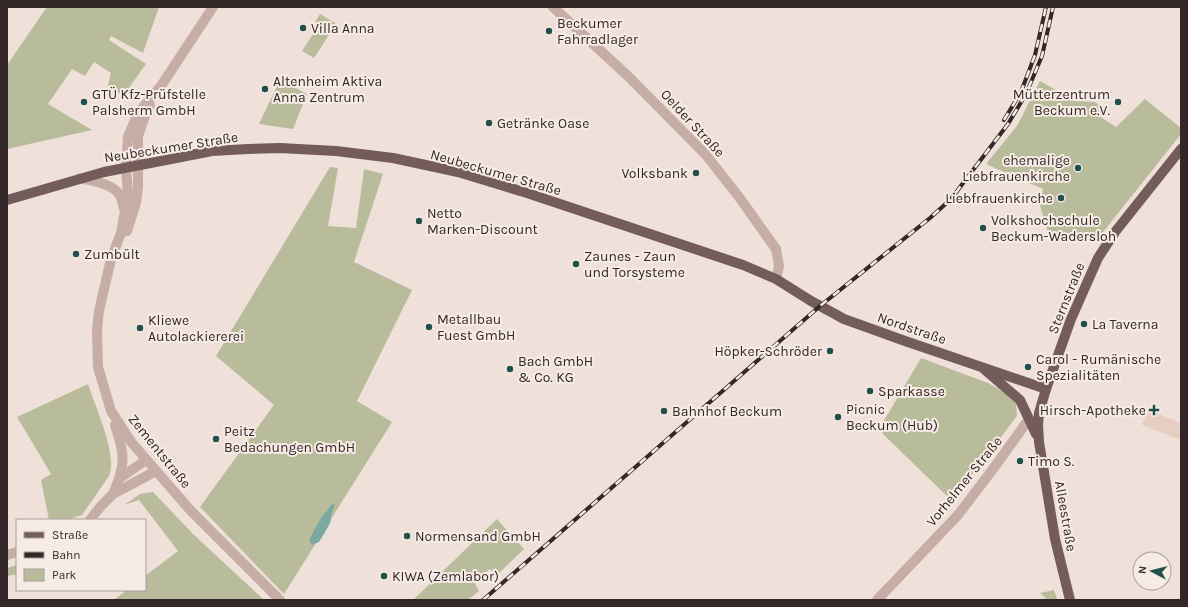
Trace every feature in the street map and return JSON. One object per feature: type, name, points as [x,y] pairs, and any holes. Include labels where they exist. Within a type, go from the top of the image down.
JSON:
[{"type":"main road","name":"Neubeckumer Straße","points":[[7,200],[80,178],[126,167],[212,151],[280,148],[328,151],[393,158],[458,172],[527,193],[744,265],[776,279]]},
{"type":"main road","name":"Sternstraße","points":[[1046,389],[1071,319],[1098,258],[1115,232],[1181,149]]},
{"type":"main road","name":"Nordstraße","points":[[776,279],[810,301],[844,319],[1046,389]]},
{"type":"main road","name":"Alleestraße","points":[[982,367],[1020,400],[1038,437]]},
{"type":"main road","name":"Vorhelmer Straße","points":[[1029,419],[1046,389]]},
{"type":"main road","name":"Alleestraße","points":[[1046,389],[1039,413],[1038,437],[1055,539],[1070,600]]},
{"type":"street","name":"Zementstraße","points":[[106,283],[136,203],[138,187],[138,136],[144,116],[161,86],[214,7]]},
{"type":"street","name":"Oelder Straße","points":[[553,7],[629,76],[706,155],[740,197],[776,249],[779,266],[776,279]]},
{"type":"street","name":"Zementstraße","points":[[161,86],[138,113],[128,137],[126,167],[128,195],[121,233],[111,259],[99,311],[97,345],[100,374],[111,411],[121,428],[146,460],[211,531],[280,600]]},
{"type":"street","name":"Neubeckumer Straße","points":[[80,178],[114,189],[120,194],[125,211]]},
{"type":"street","points":[[111,411],[122,446],[123,460],[120,478],[114,494]]},
{"type":"street","name":"Vorhelmer Straße","points":[[877,600],[958,515],[1029,419]]},
{"type":"street","points":[[120,478],[146,460]]},
{"type":"street","points":[[91,519],[101,506],[114,494],[156,471]]},
{"type":"green space","points":[[47,7],[159,7],[143,53],[111,36],[109,40],[146,64],[123,96],[108,85],[111,73],[94,62],[85,76],[72,69],[48,104],[92,130],[7,149],[7,65]]},
{"type":"green space","points":[[320,14],[336,24],[314,58],[302,51],[319,25],[315,22]]},
{"type":"green space","points":[[280,80],[307,94],[293,129],[259,124]]},
{"type":"green space","points":[[1040,81],[1075,101],[1095,102],[1102,107],[1099,116],[1116,127],[1145,99],[1181,128],[1181,134],[1100,236],[1092,239],[1084,240],[1076,236],[1065,238],[1048,232],[1040,206],[1043,189],[986,164],[1017,126]]},
{"type":"green space","points":[[330,167],[338,168],[328,226],[356,228],[364,169],[383,174],[354,262],[412,290],[357,401],[392,422],[284,594],[200,507],[274,405],[216,356]]},
{"type":"green space","points":[[921,358],[988,383],[1004,392],[1016,403],[1017,416],[952,501],[883,434],[882,424]]},
{"type":"green space","points":[[88,384],[108,443],[111,467],[109,476],[82,515],[70,519],[49,519],[41,480],[51,474],[17,417]]},
{"type":"green space","points":[[153,492],[193,534],[264,600],[114,600],[126,591],[146,591],[146,575],[178,551],[139,500],[124,505],[140,494]]},
{"type":"green space","points":[[497,519],[524,549],[496,576],[490,569],[474,582],[479,591],[468,600],[413,600]]},
{"type":"green space","points":[[16,565],[16,574],[8,576],[7,568]]},
{"type":"green space","points":[[1054,590],[1057,599],[1048,600],[1040,593]]},
{"type":"shaded area","points":[[1148,410],[1181,423],[1181,440],[1142,425]]},
{"type":"water","points":[[335,504],[330,523],[324,534],[319,542],[312,545],[310,538],[322,516],[331,505]]},
{"type":"railway","points":[[1004,120],[1021,92],[1035,55],[1046,7]]},
{"type":"railway","points":[[483,600],[820,306],[930,218],[951,199],[1008,124],[1026,94],[1042,56],[1053,7]]},
{"type":"place","name":"Villa Anna","points":[[303,28]]},
{"type":"place","name":"Beckumer Fahrradlager","points":[[549,31]]},
{"type":"place","name":"Altenheim Aktiva Anna Zentrum","points":[[265,89]]},
{"type":"place","name":"GTÜ Kfz-Prüfstelle Palsherm GmbH","points":[[84,102]]},
{"type":"place","name":"Mütterzentrum Beckum e.V.","points":[[1118,102]]},
{"type":"place","name":"Getränke Oase","points":[[489,123]]},
{"type":"place","name":"ehemalige Liebfrauenkirche","points":[[1078,168]]},
{"type":"place","name":"Volksbank","points":[[696,173]]},
{"type":"place","name":"Liebfrauenkirche","points":[[1061,198]]},
{"type":"place","name":"Netto Marken-Discount","points":[[419,221]]},
{"type":"place","name":"Volkshochschule Beckum-Wadersloh","points":[[983,228]]},
{"type":"place","name":"Zumbült","points":[[76,254]]},
{"type":"place","name":"Zaunes - Zaun und Torsysteme","points":[[576,264]]},
{"type":"place","name":"La Taverna","points":[[1084,324]]},
{"type":"place","name":"Metallbau Fuest GmbH","points":[[429,327]]},
{"type":"place","name":"Kliewe Autolackiererei","points":[[140,328]]},
{"type":"place","name":"Höpker-Schröder","points":[[830,351]]},
{"type":"place","name":"Carol - Rumänische Spezialitäten","points":[[1028,367]]},
{"type":"place","name":"Bach GmbH & Co. KG","points":[[510,369]]},
{"type":"place","name":"Sparkasse","points":[[870,391]]},
{"type":"place","name":"Hirsch-Apotheke","points":[[1154,410]]},
{"type":"place","name":"Bahnhof Beckum","points":[[664,411]]},
{"type":"place","name":"Picnic Beckum (Hub)","points":[[838,417]]},
{"type":"place","name":"Peitz Bedachungen GmbH","points":[[216,439]]},
{"type":"place","name":"Timo S.","points":[[1020,461]]},
{"type":"place","name":"Normensand GmbH","points":[[407,536]]},
{"type":"place","name":"KIWA (Zemlabor)","points":[[384,576]]}]
